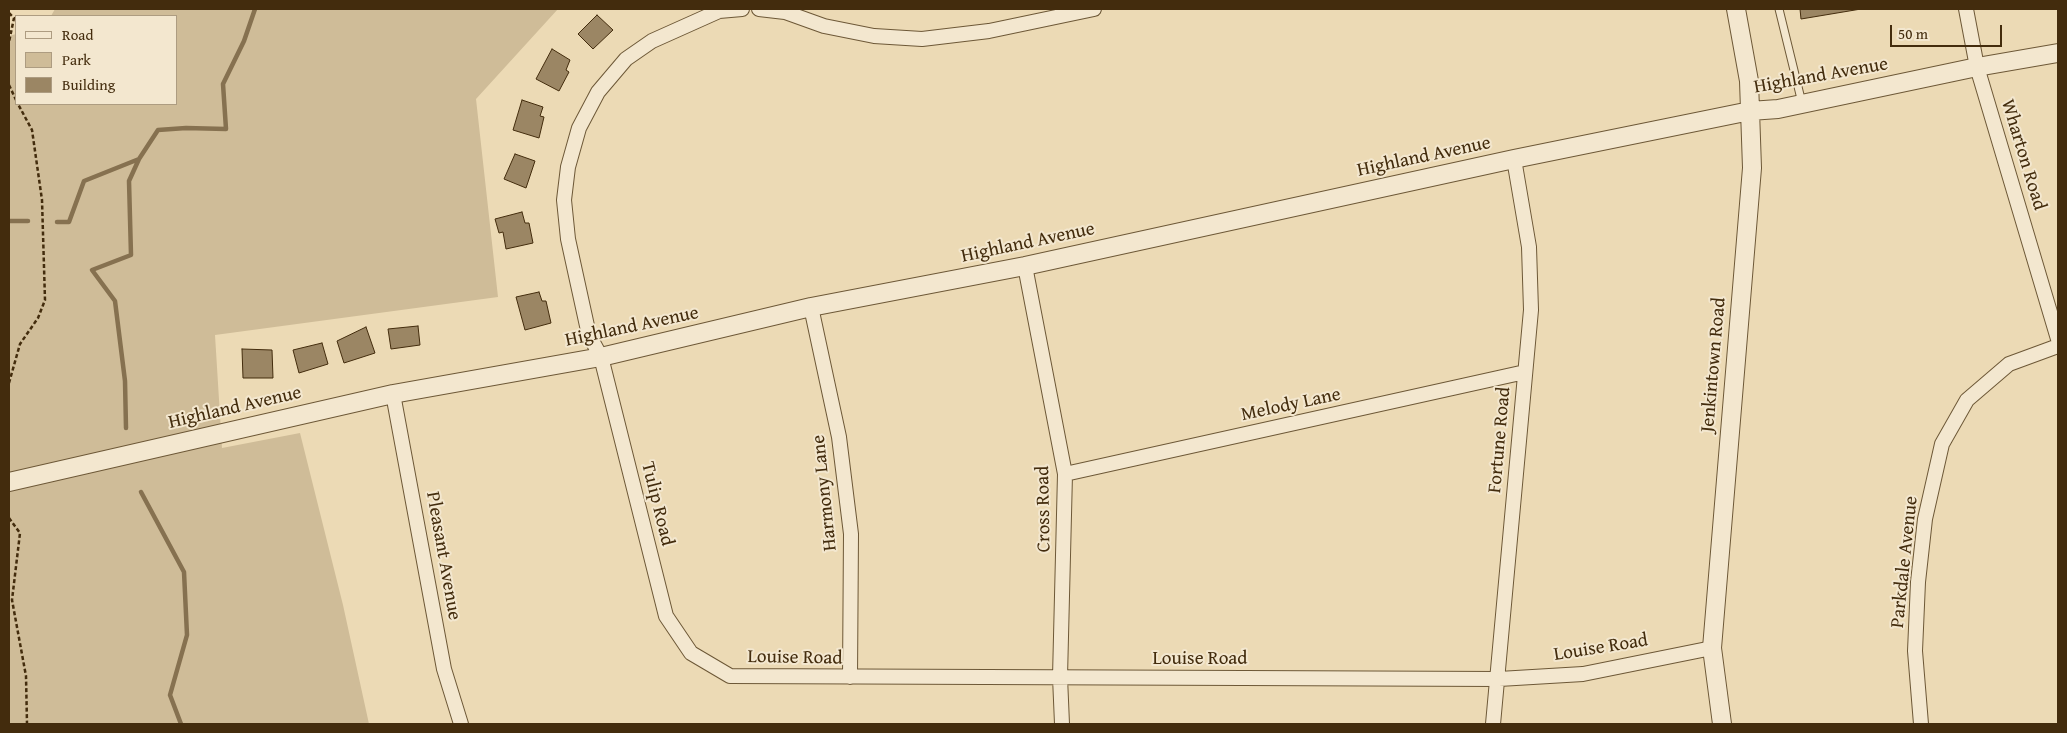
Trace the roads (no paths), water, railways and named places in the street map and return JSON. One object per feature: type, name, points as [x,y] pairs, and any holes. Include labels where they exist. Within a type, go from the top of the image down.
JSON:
[{"type":"street","name":"Tulip Road","points":[[691,654],[666,616],[601,357],[589,335],[568,239],[564,200],[568,167],[579,128],[598,92],[626,59],[652,42],[719,11],[742,9]]},
{"type":"street","points":[[759,9],[785,12],[824,26],[874,36],[922,40],[989,31],[1094,9]]},
{"type":"street","name":"Jenkintown Road","points":[[1722,724],[1712,648],[1752,168],[1749,81],[1736,9]]},
{"type":"street","name":"Wharton Road","points":[[1966,9],[1977,67],[2058,339]]},
{"type":"street","name":"Highland Avenue","points":[[9,482],[393,394],[601,357],[812,307],[1024,266],[1514,159],[1750,110],[1778,109],[1977,67],[2058,53]]},
{"type":"street","name":"Fortune Road","points":[[1494,724],[1531,310],[1529,247],[1514,159]]},
{"type":"street","name":"Cross Road","points":[[1024,266],[1065,474],[1060,677],[1062,724]]},
{"type":"street","name":"Harmony Lane","points":[[812,307],[839,437],[851,534],[850,677]]},
{"type":"street","name":"Parkdale Avenue","points":[[1921,724],[1915,650],[1918,582],[1925,519],[1942,444],[1967,400],[2009,364],[2058,346]]},
{"type":"street","name":"Melody Lane","points":[[1065,474],[1525,372]]},
{"type":"street","name":"Pleasant Avenue","points":[[393,394],[444,669],[461,724]]},
{"type":"street","name":"Louise Road","points":[[691,654],[730,676],[1499,679],[1583,674],[1712,648]]},
{"type":"lane","points":[[1780,9],[1802,104]]},
{"type":"waterway","points":[[126,428],[125,381],[115,301],[92,270],[131,255],[129,181],[139,159],[158,130],[186,128],[226,129],[223,84],[244,41],[255,9]]},
{"type":"waterway","points":[[57,222],[69,222],[84,181],[139,159]]},
{"type":"waterway","points":[[9,221],[28,221]]},
{"type":"waterway","points":[[141,492],[184,572],[187,635],[170,695],[181,724]]}]
